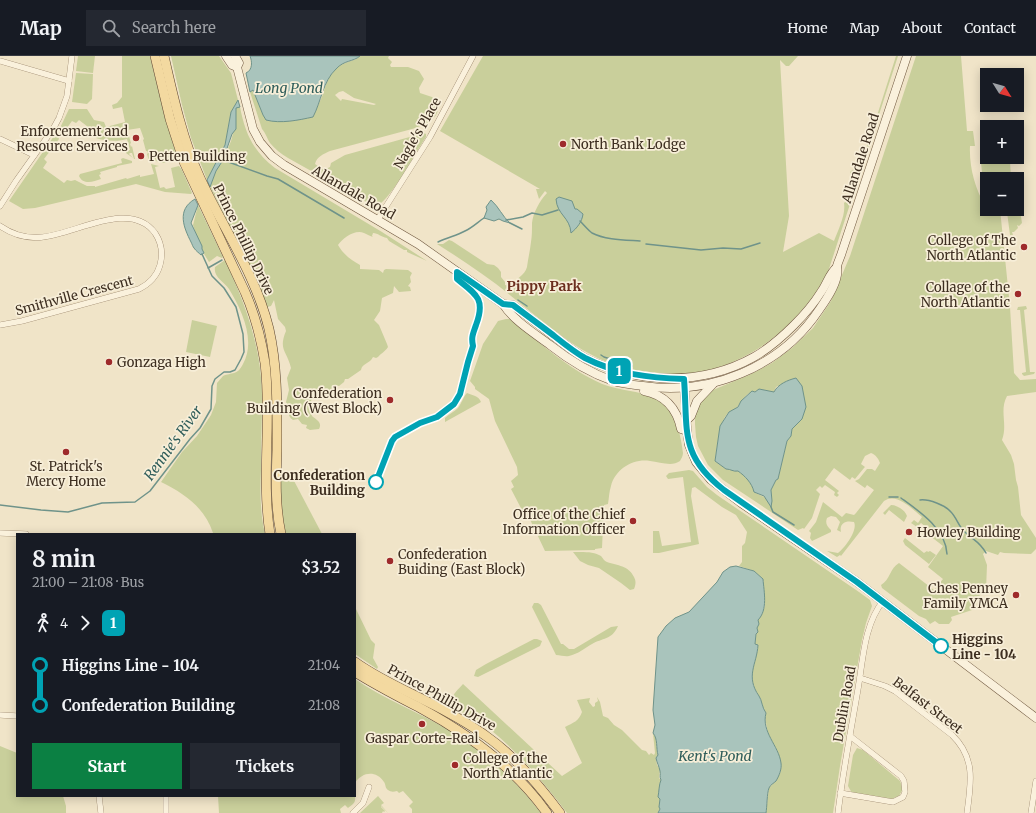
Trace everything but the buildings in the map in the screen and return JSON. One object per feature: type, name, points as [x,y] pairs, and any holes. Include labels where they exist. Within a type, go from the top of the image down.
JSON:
[{"type":"main road","name":"Prince Phillip Drive","points":[[155,56],[175,136],[184,162],[245,292],[254,314],[260,336],[265,364],[266,489],[270,533]]},
{"type":"main road","name":"Prince Phillip Drive","points":[[164,56],[180,119],[193,161],[207,194],[256,292],[265,317],[273,350],[277,401],[276,496],[281,533]]},
{"type":"main road","name":"Allandale Road","points":[[226,56],[232,66],[237,67]]},
{"type":"main road","name":"Allandale Road","points":[[235,56],[239,63],[237,67],[256,135],[272,156],[284,165],[429,251],[503,304],[509,313],[568,358],[599,376],[623,384],[658,388],[684,388],[713,384],[752,369],[780,352],[797,337],[813,318],[826,300],[837,275],[837,267],[907,56]]},
{"type":"main road","name":"Allandale Road","points":[[503,304],[513,305],[573,350],[594,362],[613,370],[636,375],[684,379],[721,371],[743,363],[763,351],[794,326],[822,291],[831,272],[837,267]]},
{"type":"main road","points":[[684,379],[686,422],[689,445],[696,462],[705,473],[718,485],[883,602],[1036,718]]},
{"type":"main road","points":[[623,384],[626,387],[651,392],[664,399],[676,412],[681,429],[687,431]]},
{"type":"main road","points":[[686,422],[691,416],[698,401],[713,384]]},
{"type":"main road","name":"Prince Phillip Drive","points":[[356,663],[378,676],[436,706],[485,735],[504,750],[531,778],[560,813]]},
{"type":"main road","name":"Prince Phillip Drive","points":[[356,673],[426,712],[478,745],[508,769],[547,813]]},
{"type":"street","points":[[0,206],[59,118],[66,102],[70,81],[72,56]]},
{"type":"street","name":"Nagle's Place","points":[[378,220],[430,137],[473,56]]},
{"type":"street","points":[[0,61],[70,81]]},
{"type":"street","points":[[0,138],[34,155]]},
{"type":"street","name":"Smithville Crescent","points":[[0,226],[11,233],[22,236],[43,237],[114,219],[137,219],[149,226],[159,239],[161,251],[158,271],[150,282],[139,289],[36,318],[0,325]]},
{"type":"street","points":[[0,533],[16,534]]},
{"type":"street","name":"Dublin Road","points":[[838,813],[840,793],[869,629],[876,611],[883,602]]},
{"type":"street","name":"Belfast Street","points":[[860,678],[885,686],[895,691],[959,742],[965,751],[971,770],[972,782],[967,813]]},
{"type":"street","points":[[0,715],[16,716]]},
{"type":"street","points":[[840,793],[893,802],[903,797],[905,792],[904,781],[900,776],[850,736]]},
{"type":"street","points":[[1031,813],[1036,781]]},
{"type":"street","points":[[353,813],[363,802],[369,787]]},
{"type":"street","points":[[99,797],[101,813]]},
{"type":"street","points":[[166,797],[166,813]]},
{"type":"green space","points":[[78,56],[95,56],[93,73],[76,71]]},
{"type":"green space","points":[[122,56],[150,56],[165,118],[177,156],[176,160],[163,163],[149,161],[140,128],[127,130],[135,159],[132,153],[129,154],[133,158],[126,153],[126,151],[130,150],[127,139],[112,141],[96,138],[96,133],[79,120],[76,123],[72,121],[64,132],[61,130],[60,128],[69,109],[87,109],[94,120],[104,122],[106,127],[125,122],[122,107],[113,109],[112,105],[117,103],[122,97]]},
{"type":"green space","points":[[171,56],[219,56],[231,73],[238,100],[231,112],[225,145],[207,180],[191,138]]},
{"type":"green space","points":[[360,56],[389,56],[388,58],[392,62],[390,65],[391,67],[408,67],[419,71],[424,79],[419,88],[420,93],[432,97],[435,100],[436,107],[438,109],[432,120],[420,126],[330,151],[317,159],[315,164],[322,169],[326,169],[330,167],[331,163],[345,155],[424,133],[426,134],[426,137],[405,172],[393,189],[381,203],[375,205],[372,205],[288,158],[276,149],[270,143],[262,129],[250,92],[253,90],[263,115],[267,120],[292,121],[313,117],[332,73],[341,65]],"holes":[[[343,91],[354,98],[376,104],[374,105],[342,99],[341,101],[335,95]]]},
{"type":"green space","points":[[483,56],[798,56],[789,66],[786,66],[780,60],[789,216],[783,252],[819,233],[834,241],[843,217],[844,203],[847,200],[847,194],[849,193],[854,180],[850,172],[862,159],[861,152],[865,152],[870,130],[875,122],[896,56],[898,56],[828,272],[817,290],[805,307],[791,322],[758,348],[721,366],[701,372],[675,374],[635,370],[606,362],[592,355],[562,336],[507,292],[437,244],[443,244],[449,240],[452,241],[487,264],[494,265],[501,272],[501,277],[505,282],[505,285],[514,287],[516,281],[526,270],[534,215],[537,207],[547,193],[545,191],[539,199],[536,189],[540,189],[440,131]]},
{"type":"green space","points":[[916,56],[961,56],[967,131],[973,131],[975,146],[970,146],[970,154],[973,177],[980,196],[980,216],[1001,216],[1010,307],[1014,373],[1020,380],[1036,379],[1036,392],[1007,396],[1003,412],[1004,434],[1002,440],[1011,455],[1014,464],[1021,515],[1036,538],[1036,549],[1031,554],[1000,552],[998,555],[986,551],[983,554],[987,565],[986,590],[978,597],[975,609],[951,617],[952,620],[949,624],[939,624],[935,621],[930,624],[926,619],[919,616],[882,588],[881,585],[899,563],[934,590],[943,579],[928,567],[943,546],[925,532],[927,528],[921,523],[917,527],[911,523],[914,520],[918,523],[922,517],[909,506],[899,500],[894,499],[884,501],[841,556],[840,555],[837,557],[827,551],[838,553],[841,551],[853,534],[855,525],[854,522],[848,521],[842,524],[841,532],[837,530],[840,522],[836,517],[831,516],[827,518],[826,523],[831,532],[812,541],[810,538],[811,533],[809,531],[816,522],[823,502],[842,517],[846,513],[854,515],[874,490],[867,485],[865,488],[855,481],[859,479],[867,469],[872,469],[875,471],[880,463],[878,458],[874,455],[871,453],[865,456],[861,464],[865,467],[855,479],[852,477],[850,480],[834,468],[825,480],[839,491],[837,493],[839,495],[837,497],[834,495],[835,492],[825,485],[822,488],[820,486],[816,490],[820,494],[812,518],[804,529],[798,530],[723,480],[708,465],[698,446],[695,417],[702,399],[713,390],[749,375],[772,363],[792,348],[813,328],[831,301],[850,256]],"holes":[[[785,383],[797,424],[792,429],[791,436],[787,441],[778,479],[771,490],[772,501],[754,492],[753,486],[744,475],[738,471],[726,469],[715,461],[722,422],[729,412],[737,407],[749,393],[759,389],[774,392],[776,387]]]},
{"type":"green space","points":[[76,73],[93,74],[92,99],[87,104],[72,102]]},
{"type":"green space","points":[[240,107],[247,133],[251,141],[267,162],[427,261],[407,252],[407,250],[404,250],[389,241],[387,238],[375,233],[373,233],[373,237],[361,232],[353,233],[346,237],[338,245],[353,261],[360,265],[360,269],[379,270],[383,273],[386,269],[408,270],[412,273],[410,277],[411,282],[408,286],[410,287],[411,291],[399,292],[394,286],[393,293],[382,298],[380,311],[374,320],[379,325],[387,344],[388,347],[386,350],[378,357],[373,357],[363,366],[361,370],[348,379],[345,379],[339,386],[335,385],[332,389],[318,397],[314,396],[312,398],[310,410],[312,416],[320,424],[319,429],[310,430],[306,428],[307,425],[302,424],[298,419],[293,420],[289,414],[286,402],[289,390],[287,378],[291,368],[283,347],[286,331],[285,327],[278,319],[274,300],[271,306],[267,307],[256,278],[210,187],[231,141],[235,125],[236,108]]},
{"type":"green space","points":[[54,136],[58,136],[59,139],[44,159],[47,162],[43,168],[64,183],[67,180],[75,180],[87,186],[95,187],[126,178],[154,174],[151,164],[159,166],[155,167],[160,188],[164,187],[166,189],[175,187],[171,168],[179,166],[192,193],[165,192],[136,184],[35,208],[23,209],[9,201]]},
{"type":"green space","points":[[123,158],[132,161],[132,163],[100,172],[101,174],[99,175],[101,179],[86,182],[79,176],[80,174],[122,163],[121,159]]},
{"type":"green space","points":[[981,164],[1010,164],[1011,172],[982,172]]},
{"type":"green space","points":[[198,205],[223,257],[222,258],[217,256],[209,262],[201,249],[193,225]]},
{"type":"green space","points":[[1008,216],[1021,216],[1022,223],[1019,226],[1017,225],[1018,228],[1012,232],[1013,235],[1010,235]]},
{"type":"green space","points":[[225,260],[251,325],[259,359],[262,394],[260,486],[262,518],[265,533],[213,533],[205,516],[193,502],[178,491],[161,482],[182,452],[197,436],[211,415],[216,402],[217,383],[223,376],[239,370],[247,355],[248,336],[243,316],[229,289],[217,277],[215,267]]},
{"type":"green space","points":[[1026,306],[1027,309],[1024,310],[1030,372],[1035,372],[1034,374],[1024,376],[1022,373],[1026,372],[1020,310],[1017,310],[1018,307]]},
{"type":"green space","points":[[510,319],[557,357],[595,381],[615,388],[648,395],[662,401],[668,406],[674,415],[683,454],[680,461],[670,464],[638,461],[626,466],[617,474],[610,488],[608,504],[604,505],[602,548],[595,550],[545,551],[526,511],[523,512],[511,489],[514,487],[511,481],[518,475],[517,467],[495,421],[489,399],[475,389],[470,381],[483,344],[498,321]]},
{"type":"green space","points":[[192,320],[217,326],[210,357],[186,352]]},
{"type":"green space","points":[[467,393],[477,397],[481,402],[445,422],[445,418],[458,408]]},
{"type":"green space","points":[[689,470],[693,471],[707,487],[717,495],[870,600],[872,606],[862,640],[833,813],[766,813],[769,788],[781,771],[777,750],[768,734],[765,717],[766,713],[755,689],[752,676],[758,645],[755,644],[758,620],[765,606],[763,579],[754,571],[739,566],[742,562],[742,546],[745,543],[747,532],[736,515],[722,507],[695,487],[692,488],[691,496],[699,544],[653,553],[653,531],[659,531],[662,546],[691,542],[683,477],[668,479],[666,476],[669,473]]},
{"type":"green space","points":[[284,474],[288,474],[292,477],[321,533],[286,533],[280,494]]},
{"type":"green space","points":[[891,505],[903,510],[907,516],[904,522],[889,510],[885,515],[883,513]]},
{"type":"green space","points":[[905,538],[924,553],[930,551],[936,555],[929,564],[905,545],[903,541]]},
{"type":"green space","points":[[573,552],[595,553],[601,556],[606,562],[626,568],[635,578],[636,583],[634,589],[630,590],[599,568],[580,561]]},
{"type":"green space","points":[[534,603],[541,605],[561,644],[569,649],[574,649],[611,627],[618,626],[616,631],[610,636],[575,654],[567,656],[556,655],[532,607]]},
{"type":"green space","points":[[356,609],[371,640],[375,644],[373,658],[378,667],[377,669],[356,655]]},
{"type":"green space","points":[[534,639],[542,641],[540,646],[478,677],[474,676],[476,670]]},
{"type":"green space","points":[[356,680],[378,693],[449,730],[475,747],[499,767],[521,789],[541,813],[412,813],[412,809],[409,806],[413,802],[403,791],[399,793],[397,791],[389,791],[381,778],[373,774],[365,775],[356,782]]},
{"type":"green space","points":[[463,684],[562,776],[582,763],[565,727],[581,715],[582,712],[577,700],[590,698],[589,702],[593,707],[598,701],[597,697],[600,702],[603,716],[608,718],[649,755],[651,753],[654,755],[655,753],[653,733],[655,735],[658,755],[656,758],[657,765],[660,769],[659,778],[661,780],[661,787],[658,797],[660,799],[660,808],[658,813],[567,813],[541,780],[512,749],[492,731],[454,706],[452,699],[453,696]]},
{"type":"green space","points":[[0,746],[16,753],[16,797],[63,797],[66,813],[0,813]]},
{"type":"green space","points":[[857,748],[863,750],[900,781],[903,789],[899,796],[891,799],[852,793],[848,786],[853,755]]},
{"type":"green space","points":[[378,796],[384,803],[381,805],[388,813],[381,806],[385,811],[382,813],[360,813]]},
{"type":"green space","points":[[218,797],[355,797],[354,803],[348,808],[345,805],[340,809],[341,813],[219,813]]},
{"type":"water","name":"Long Pond","points":[[250,56],[360,56],[339,66],[328,79],[313,117],[278,122],[266,120],[253,90],[250,92],[246,73],[251,68]]},
{"type":"water","points":[[238,100],[240,107],[236,108],[236,129],[232,134],[223,160],[216,171],[210,187],[207,180],[225,145],[231,112]]},
{"type":"water","points":[[559,197],[572,201],[575,209],[583,214],[579,225],[571,233],[568,223],[557,204],[556,199]]},
{"type":"water","points":[[195,199],[198,205],[191,223],[202,246],[204,253],[201,255],[193,246],[186,231],[183,219],[185,208]]},
{"type":"water","points":[[491,200],[510,223],[499,219],[494,221],[484,218],[487,210],[486,207]]},
{"type":"water","points":[[796,378],[802,386],[806,407],[802,419],[792,429],[791,436],[787,441],[778,479],[771,490],[771,507],[764,496],[754,492],[746,477],[738,471],[726,469],[715,461],[720,426],[729,412],[738,407],[741,401],[752,391],[755,392],[759,389],[774,392],[787,381]]},
{"type":"water","name":"Kent's Pond","points":[[736,566],[754,571],[763,579],[764,606],[758,620],[758,632],[756,634],[755,644],[758,645],[752,676],[755,689],[766,713],[765,720],[768,733],[780,757],[780,772],[776,781],[769,788],[766,813],[658,813],[660,809],[660,799],[658,797],[661,780],[656,758],[658,755],[655,735],[653,733],[655,725],[653,710],[658,637],[666,626],[675,618],[689,612],[717,582],[723,572],[730,567]]},
{"type":"waterway","points":[[223,160],[278,179],[344,218]]},
{"type":"waterway","points":[[506,220],[523,217],[532,213],[542,215],[558,210]]},
{"type":"waterway","points":[[438,242],[468,230],[484,218]]},
{"type":"waterway","points":[[580,221],[590,232],[597,235],[615,239],[640,241]]},
{"type":"waterway","points":[[510,223],[522,229]]},
{"type":"waterway","points":[[646,244],[701,250],[723,248],[741,249],[760,243]]},
{"type":"waterway","name":"Rennie's River","points":[[0,505],[68,512],[102,503],[135,502],[150,491],[200,428],[211,409],[212,386],[215,379],[224,372],[235,370],[244,352],[243,334],[236,307],[224,288],[212,276],[202,254]]},
{"type":"waterway","points":[[208,268],[222,260]]},
{"type":"waterway","points":[[518,300],[527,306]]},
{"type":"waterway","points":[[601,355],[632,366]]},
{"type":"waterway","points":[[889,497],[898,497]]},
{"type":"waterway","points":[[901,498],[923,515],[937,529],[942,537],[947,554]]},
{"type":"waterway","points":[[920,500],[932,502],[948,509],[964,531],[979,544],[986,553]]},
{"type":"waterway","points":[[771,507],[773,512],[794,525]]},
{"type":"bus line","name":"1","points":[[376,482],[395,437],[420,423],[437,417],[451,408],[458,400],[473,346],[471,338],[479,318],[481,307],[480,302],[474,292],[457,279],[457,272],[503,304],[513,305],[586,359],[613,370],[629,374],[653,378],[684,379],[689,445],[696,462],[711,480],[857,582],[941,646]]},
{"type":"place","name":"Enforcement and Resource Services","points":[[136,138]]},
{"type":"place","name":"North Bank Lodge","points":[[563,144]]},
{"type":"place","name":"Petten Building","points":[[141,156]]},
{"type":"place","name":"College of The North Atlantic","points":[[1024,247]]},
{"type":"place","name":"Collage of the North Atlantic","points":[[1018,294]]},
{"type":"place","name":"Gonzaga High","points":[[109,362]]},
{"type":"place","name":"Confederation Building (West Block)","points":[[390,400]]},
{"type":"place","name":"St. Patrick's Mercy Home","points":[[66,452]]},
{"type":"place","name":"Confederation Building","points":[[376,482]]},
{"type":"place","name":"Office of the Chief Information Officer","points":[[633,521]]},
{"type":"place","name":"Howley Building","points":[[909,532]]},
{"type":"place","name":"Confederation Buiding (East Block)","points":[[390,561]]},
{"type":"place","name":"Ches Penney Family YMCA","points":[[1016,595]]},
{"type":"place","name":"Higgins Line - 104","points":[[941,646]]},
{"type":"place","name":"Gaspar Corte-Real","points":[[422,724]]},
{"type":"place","name":"College of the North Atlantic","points":[[455,765]]},
{"type":"district","name":"Pippy Park","points":[[544,286]]}]
